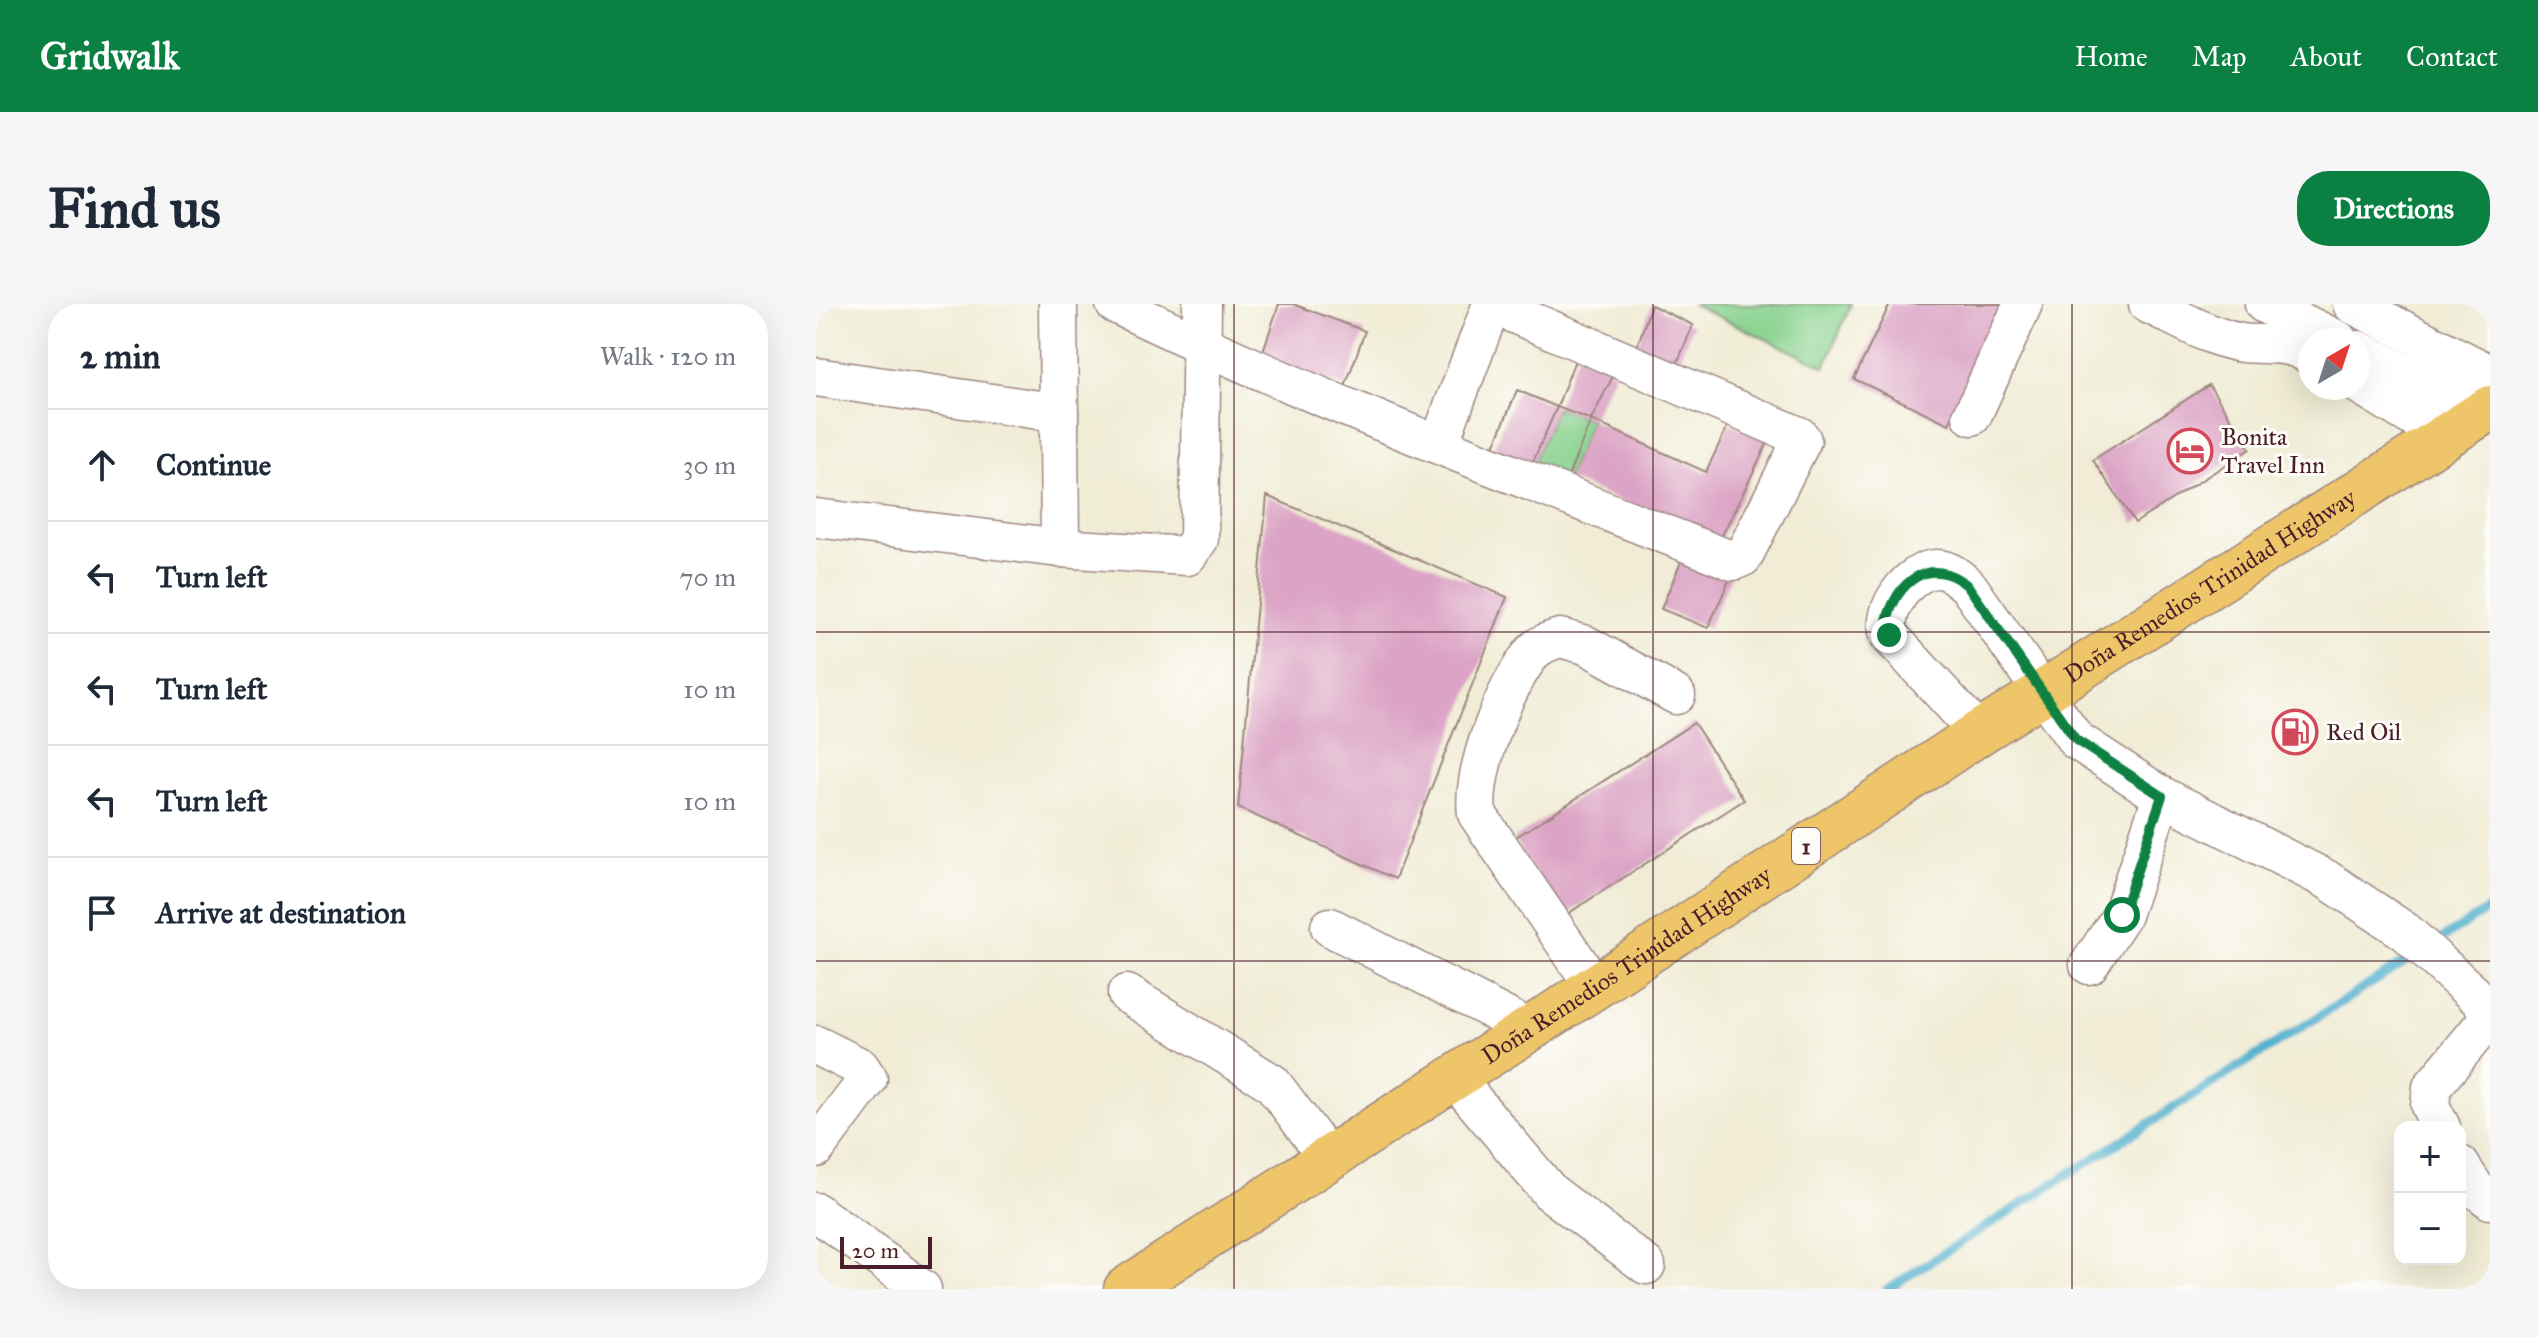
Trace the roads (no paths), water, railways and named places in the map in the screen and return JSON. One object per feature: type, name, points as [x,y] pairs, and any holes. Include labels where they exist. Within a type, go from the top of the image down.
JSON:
[{"type":"highway","name":"Doña Remedios Trinidad Highway","points":[[1126,1289],[1595,987],[1979,733],[2447,438],[2488,398]]},
{"type":"street","points":[[1058,304],[1060,548]]},
{"type":"street","points":[[1115,304],[1202,346],[1439,444],[1733,561],[1747,552],[1802,440],[1791,430],[1492,304],[1439,444]]},
{"type":"street","points":[[816,518],[1060,548],[1187,556],[1194,551],[1199,539],[1202,304]]},
{"type":"street","points":[[1972,416],[2023,304]]},
{"type":"street","points":[[2148,304],[2221,337],[2244,343],[2278,342],[2298,350]]},
{"type":"street","points":[[2264,304],[2313,328]]},
{"type":"street","points":[[2352,304],[2488,398]]},
{"type":"street","points":[[2370,354],[2488,398]]},
{"type":"street","points":[[816,377],[1059,413]]},
{"type":"street","points":[[2370,391],[2447,438]]},
{"type":"street","points":[[1979,733],[1889,635],[1886,624],[1897,597],[1921,574],[1937,568],[1953,573],[1968,586],[2076,740],[2162,796],[2326,879],[2406,932],[2455,973],[2490,1009]]},
{"type":"street","points":[[1595,987],[1477,814],[1476,785],[1482,756],[1504,704],[1533,652],[1560,638],[1586,645],[1676,695]]},
{"type":"street","points":[[2089,965],[2122,915],[2162,796]]},
{"type":"street","points":[[1330,927],[1528,1028]]},
{"type":"street","points":[[1127,994],[1272,1083],[1329,1159]]},
{"type":"street","points":[[2438,1121],[2430,1106],[2432,1087],[2490,1017]]},
{"type":"street","points":[[816,1045],[867,1074],[867,1085],[816,1148]]},
{"type":"street","points":[[1453,1076],[1550,1192],[1646,1265]]},
{"type":"street","points":[[2466,1174],[2475,1188],[2490,1200]]},
{"type":"street","points":[[816,1212],[922,1289]]},
{"type":"waterway","points":[[2432,945],[2490,908]]},
{"type":"waterway","points":[[1887,1289],[2416,955]]},
{"type":"place","name":"Bonita Travel Inn","points":[[2190,451]]},
{"type":"place","name":"Red Oil","points":[[2295,732]]}]
